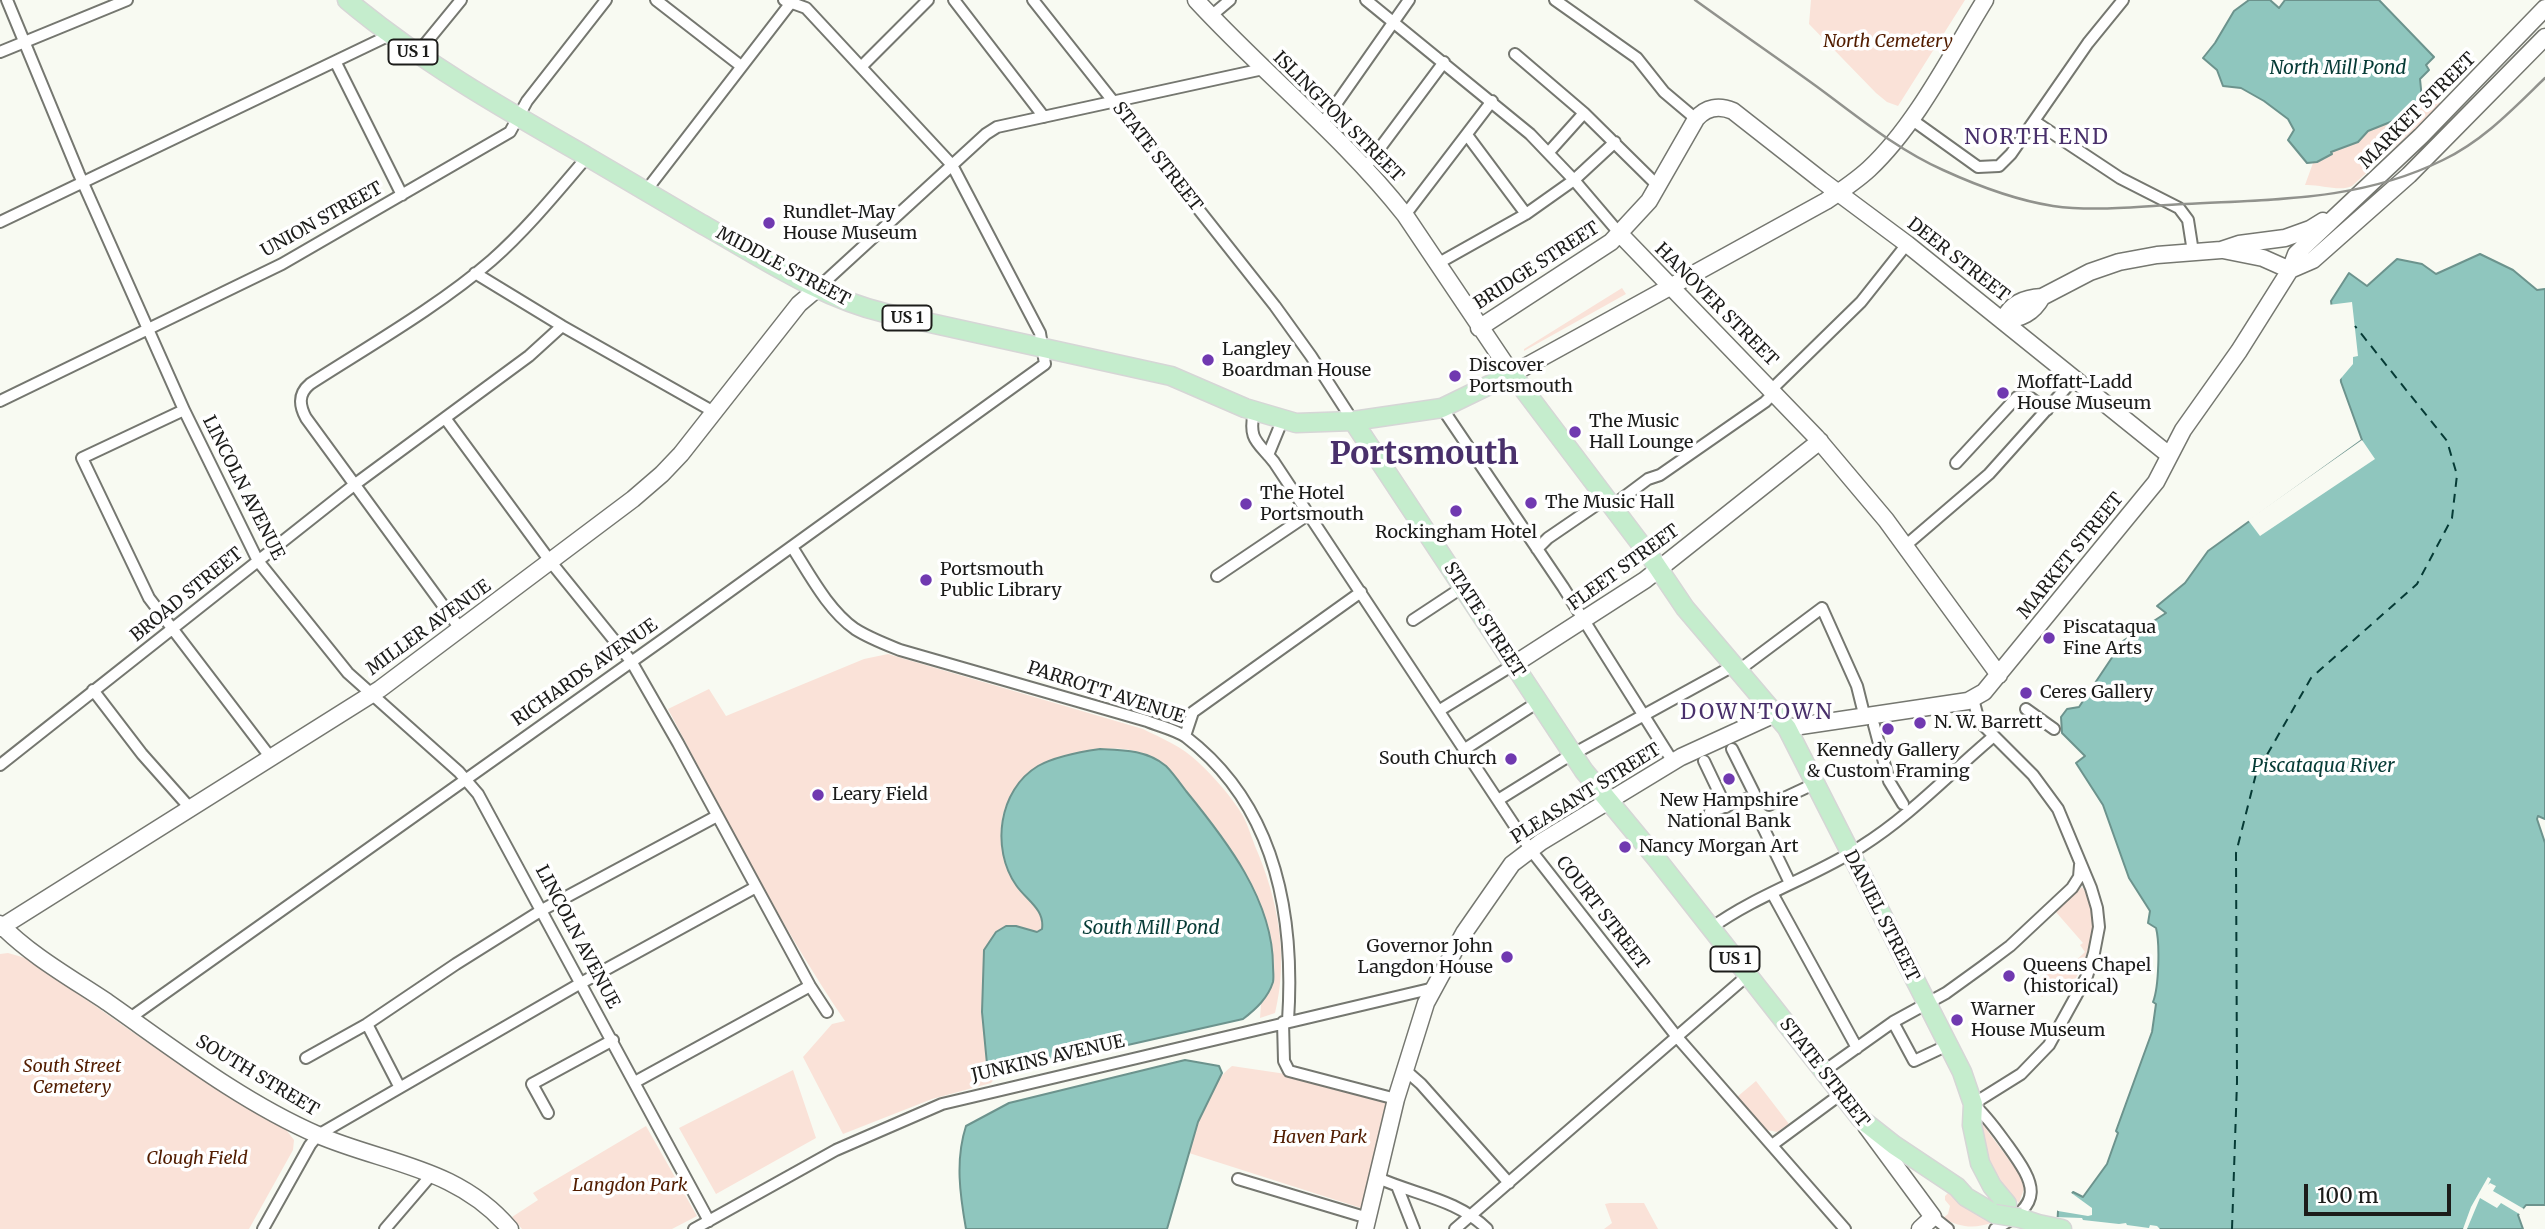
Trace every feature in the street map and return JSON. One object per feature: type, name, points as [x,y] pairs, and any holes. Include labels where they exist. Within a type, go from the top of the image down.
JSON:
[{"type":"main road","name":"MIDDLE STREET","points":[[347,0],[416,55],[517,118],[818,288],[875,311],[1171,376],[1282,421],[1317,424],[1381,418],[1443,408],[1512,374]]},
{"type":"main road","name":"DANIEL STREET","points":[[1512,374],[1612,499],[1685,608],[1781,721],[1962,1072],[1973,1104],[1972,1125],[1980,1163],[1992,1186],[1999,1215]]},
{"type":"main road","points":[[1375,454],[1369,434],[1370,427],[1381,418]]},
{"type":"main road","name":"STATE STREET","points":[[1353,421],[1573,754],[1861,1119]]},
{"type":"main road","name":"US 1","points":[[1861,1119],[1894,1145],[1957,1187],[1966,1197],[1999,1215],[2023,1212],[2038,1224],[2062,1229]]},
{"type":"main road","points":[[1957,1187],[1973,1177],[1980,1163]]},
{"type":"street","name":"LINCOLN AVENUE","points":[[7,0],[83,183],[184,410],[258,561],[335,657],[466,778],[484,802],[709,1221]]},
{"type":"street","points":[[0,52],[127,0]]},
{"type":"street","points":[[416,55],[461,0]]},
{"type":"street","name":"UNION STREET","points":[[0,401],[282,264],[510,132],[527,101],[606,0]]},
{"type":"street","points":[[656,0],[741,66]]},
{"type":"street","points":[[861,67],[928,0]]},
{"type":"street","points":[[954,0],[1044,117]]},
{"type":"street","name":"STATE STREET","points":[[1033,0],[1275,306],[1353,421]]},
{"type":"street","name":"ISLINGTON STREET","points":[[1196,0],[1365,168],[1405,215],[1512,374]]},
{"type":"street","points":[[1211,16],[1230,0]]},
{"type":"street","name":"HANOVER STREET","points":[[1366,0],[1444,62],[1549,152],[1620,234],[1773,390],[1820,441],[1905,545],[1999,675]]},
{"type":"street","points":[[1322,124],[1409,0]]},
{"type":"street","points":[[1555,0],[1637,58],[1664,92],[1696,119]]},
{"type":"street","points":[[1512,374],[1838,193],[1882,156],[1911,119],[1985,0]]},
{"type":"street","points":[[645,192],[789,1],[806,8],[952,165],[1040,333],[1042,347]]},
{"type":"street","points":[[1911,119],[1972,163],[1986,169],[1999,166],[2005,162],[2120,4]]},
{"type":"street","name":"MARKET STREET","points":[[1973,699],[1984,692],[1999,675],[2156,482],[2183,430],[2239,351],[2290,270],[2296,254],[2421,136],[2545,8]]},
{"type":"street","points":[[0,222],[390,35]]},
{"type":"street","name":"MARKET STREET","points":[[2290,270],[2313,260],[2409,175],[2545,37]]},
{"type":"street","points":[[1515,54],[1584,113],[1659,187]]},
{"type":"street","points":[[336,62],[402,195]]},
{"type":"street","points":[[1365,168],[1444,62]]},
{"type":"street","points":[[818,288],[997,127],[1264,69]]},
{"type":"street","points":[[1405,215],[1492,102]]},
{"type":"street","name":"DEER STREET","points":[[1696,119],[1706,110],[1716,107],[1733,111],[1907,244],[2169,455]]},
{"type":"street","points":[[1549,152],[1584,113]]},
{"type":"street","name":"BRIDGE STREET","points":[[1479,328],[1595,254],[1620,234],[1659,187],[1696,119]]},
{"type":"street","points":[[2034,121],[2120,178],[2179,208],[2188,220],[2193,252]]},
{"type":"street","points":[[1467,135],[1526,214]]},
{"type":"street","points":[[1437,264],[1526,214],[1574,180],[1615,142]]},
{"type":"street","points":[[461,630],[306,418],[300,401],[304,389],[475,273],[506,247],[587,157]]},
{"type":"street","points":[[2003,320],[2018,319],[2036,308],[2042,297],[2108,265],[2149,256],[2221,250],[2239,244],[2292,236],[2338,213]]},
{"type":"street","points":[[1537,549],[1548,537],[1648,479],[1660,475],[1765,402],[1773,390],[1861,302],[1907,244]]},
{"type":"street","points":[[2221,250],[2263,258],[2290,270]]},
{"type":"street","points":[[475,273],[714,412]]},
{"type":"street","name":"MILLER AVENUE","points":[[1,926],[372,694],[633,499],[662,474],[799,304],[818,288]]},
{"type":"street","name":"BROAD STREET","points":[[0,765],[354,485],[529,356],[562,326]]},
{"type":"street","name":"RICHARDS AVENUE","points":[[130,1018],[1042,367],[1045,364],[1042,347]]},
{"type":"street","points":[[1905,545],[1989,474],[2074,379]]},
{"type":"street","points":[[1956,463],[2017,397],[2028,396],[2047,410]]},
{"type":"street","points":[[1443,408],[1584,620],[1673,762]]},
{"type":"street","points":[[184,410],[82,458],[149,598],[271,758]]},
{"type":"street","name":"COURT STREET","points":[[1254,411],[1251,425],[1253,438],[1309,514],[1530,849],[1677,1037],[1846,1229]]},
{"type":"street","points":[[445,418],[550,561],[631,661],[810,986],[827,1012]]},
{"type":"street","points":[[1268,455],[1282,421]]},
{"type":"street","name":"FLEET STREET","points":[[1440,710],[1584,620],[1658,569],[1820,441]]},
{"type":"street","points":[[1217,576],[1309,514]]},
{"type":"street","name":"PARROTT AVENUE","points":[[792,547],[833,608],[856,630],[874,639],[900,650],[1135,718],[1185,736],[1235,790],[1262,834],[1274,864],[1284,903],[1288,935],[1284,1061],[1289,1071],[1396,1099]]},
{"type":"street","points":[[1413,620],[1463,587]]},
{"type":"street","points":[[1185,736],[1193,712],[1361,592]]},
{"type":"street","points":[[1498,800],[1573,754],[1737,667],[1822,608],[1857,686],[1889,781],[1903,804]]},
{"type":"street","points":[[93,690],[142,754],[190,808]]},
{"type":"street","points":[[1781,721],[1869,721],[1973,699],[1979,721],[2043,788],[2058,809],[2094,899],[2098,918],[2097,945],[2087,976],[2043,1053],[2021,1074],[1973,1104],[1985,1114],[2028,1174],[2031,1192],[2023,1212]]},
{"type":"street","points":[[1465,748],[1538,702]]},
{"type":"street","points":[[2026,709],[2054,729]]},
{"type":"street","name":"PLEASANT STREET","points":[[1366,1224],[1404,1069],[1426,1003],[1475,915],[1512,864],[1530,849],[1673,762],[1781,721]]},
{"type":"street","points":[[1711,928],[1861,847],[1994,736]]},
{"type":"street","points":[[1710,812],[1751,796],[1731,750]]},
{"type":"street","points":[[1704,761],[1726,807]]},
{"type":"street","points":[[1769,805],[1814,784]]},
{"type":"street","points":[[306,1058],[367,1024],[542,910],[717,816]]},
{"type":"street","points":[[1761,823],[1790,883]]},
{"type":"street","points":[[1824,1071],[1893,1022],[1946,993],[2010,946],[2072,888],[2080,873],[2078,855]]},
{"type":"street","points":[[263,1229],[318,1135],[399,1086],[756,887]]},
{"type":"street","points":[[1772,893],[1857,1048]]},
{"type":"street","name":"SOUTH STREET","points":[[1,926],[130,1018],[260,1104],[318,1135],[433,1173],[459,1186],[487,1206],[510,1229]]},
{"type":"street","points":[[1455,1229],[1748,975]]},
{"type":"street","points":[[635,1082],[810,986]]},
{"type":"street","name":"JUNKINS AVENUE","points":[[694,1229],[836,1150],[942,1104],[1434,988]]},
{"type":"street","points":[[1893,1022],[1914,1061],[1948,1045]]},
{"type":"street","points":[[367,1024],[399,1086]]},
{"type":"street","points":[[548,1113],[532,1084],[613,1040]]},
{"type":"street","points":[[1404,1069],[1421,1084],[1509,1183]]},
{"type":"street","points":[[1772,1145],[1842,1094]]},
{"type":"street","name":"STATE STREET","points":[[1861,1119],[1933,1217],[1948,1229]]},
{"type":"street","points":[[385,1229],[433,1173]]},
{"type":"street","points":[[1238,1178],[1366,1224]]},
{"type":"street","points":[[1378,1178],[1473,1215],[1487,1229]]},
{"type":"street","points":[[1397,1186],[1414,1229]]},
{"type":"street","points":[[1920,1229],[1933,1217]]},
{"type":"green space","name":"North Cemetery","points":[[1811,0],[1965,0],[1898,106],[1887,102],[1876,93],[1809,24]]},
{"type":"green space","points":[[2422,99],[2443,103],[2352,186],[2342,188],[2305,185],[2313,163],[2325,159],[2331,152],[2358,142],[2368,131],[2393,121]]},
{"type":"green space","points":[[1622,288],[1626,294],[1524,351],[1524,349]]},
{"type":"green space","points":[[888,654],[1143,729],[1179,747],[1198,762],[1243,816],[1270,887],[1281,950],[1275,1013],[1260,1018],[1261,1004],[1273,981],[1256,897],[1236,858],[1192,801],[1158,764],[1137,752],[1096,750],[1056,759],[1036,769],[1020,784],[1007,803],[1001,823],[1002,851],[1008,869],[1016,886],[1038,910],[1042,929],[984,950],[982,1012],[987,1064],[999,1074],[991,1083],[932,1099],[843,1134],[803,1057],[832,1024],[845,1021],[774,907],[668,709],[709,689],[726,716],[864,659]]},
{"type":"green space","points":[[2082,887],[2092,911],[2093,925],[2087,952],[2070,989],[2060,979],[2042,997],[2033,985],[2064,960],[2070,966],[2085,952],[2080,945],[2083,943],[2055,911]]},
{"type":"green space","points":[[8,953],[29,959],[186,1068],[284,1127],[294,1140],[293,1150],[249,1229],[0,1229],[0,954]]},
{"type":"green space","name":"Haven Park","points":[[1232,1066],[1286,1074],[1387,1100],[1361,1208],[1189,1153],[1210,1094]]},
{"type":"green space","name":"Langdon Park","points":[[793,1070],[816,1138],[716,1194],[679,1128]]},
{"type":"green space","points":[[1756,1081],[1789,1124],[1777,1132],[1767,1130],[1737,1097]]},
{"type":"green space","points":[[1981,1122],[2021,1176],[2024,1189],[2019,1203],[2003,1186],[1992,1167],[1979,1123]]},
{"type":"green space","name":"Langdon Park","points":[[646,1126],[697,1216],[672,1229],[522,1229],[512,1217],[538,1200],[533,1193]]},
{"type":"green space","points":[[1948,1193],[1994,1222],[1968,1226],[1943,1218],[1948,1214],[1950,1206],[1945,1200]]},
{"type":"green space","points":[[1644,1203],[1658,1229],[1604,1229],[1612,1223],[1605,1204]]},
{"type":"water","name":"North Mill Pond","points":[[2249,0],[2270,0],[2279,8],[2285,0],[2379,0],[2434,57],[2426,65],[2429,70],[2420,79],[2422,99],[2393,121],[2368,131],[2358,142],[2331,152],[2332,154],[2317,162],[2307,163],[2288,140],[2294,130],[2288,119],[2241,88],[2223,86],[2217,70],[2203,58],[2234,11]]},
{"type":"water","name":"Piscataqua River","points":[[2480,254],[2513,270],[2537,290],[2545,289],[2545,819],[2538,816],[2537,819],[2545,843],[2545,1205],[2526,1205],[2518,1215],[2523,1229],[2057,1229],[2058,1211],[2073,1192],[2083,1197],[2107,1164],[2118,1133],[2116,1131],[2152,1032],[2158,954],[2156,928],[2148,923],[2150,911],[2129,878],[2103,805],[2076,763],[2085,756],[2062,733],[2061,717],[2067,709],[2079,707],[2123,641],[2166,613],[2157,606],[2185,583],[2208,551],[2362,440],[2341,382],[2331,301],[2349,273],[2367,286],[2397,259],[2422,264],[2436,274]]},
{"type":"water","name":"South Mill Pond","points":[[1100,749],[1134,752],[1159,761],[1171,772],[1216,830],[1245,872],[1265,918],[1271,942],[1273,982],[1261,1003],[1243,1019],[999,1074],[987,1064],[982,1012],[984,950],[996,932],[1006,926],[1037,932],[1042,929],[1038,910],[1016,885],[1003,855],[1001,838],[1007,805],[1014,790],[1038,766],[1060,757]]},
{"type":"water","points":[[1185,1060],[1219,1066],[1222,1073],[1198,1122],[1167,1229],[966,1229],[960,1190],[960,1165],[966,1126],[1009,1103]]},
{"type":"pier","points":[[2352,302],[2358,356],[2353,357],[2353,364],[2337,383],[2328,305]]},
{"type":"pier","points":[[2362,440],[2375,459],[2260,536],[2248,520]]},
{"type":"pier","points":[[2488,1177],[2491,1179],[2488,1185],[2490,1183],[2496,1186],[2493,1191],[2524,1209],[2521,1215],[2501,1203],[2497,1208],[2480,1198],[2467,1229],[2463,1229],[2471,1207]]},
{"type":"pier","points":[[2070,1192],[2092,1208],[2092,1215],[2056,1209]]},
{"type":"pier","points":[[2055,1217],[2126,1223],[2149,1228],[2150,1225],[2160,1229],[2054,1229]]},
{"type":"ferry route","points":[[2232,1229],[2237,1082],[2236,853],[2256,774],[2311,678],[2417,584],[2452,518],[2457,475],[2447,441],[2355,326]]},
{"type":"railway","points":[[1695,0],[1877,131],[1926,162],[1997,192],[2069,208],[2285,199],[2349,191],[2380,183],[2412,173],[2458,152],[2497,123],[2545,78]]},
{"type":"place","name":"Rundlet-May House Museum","points":[[769,223]]},
{"type":"place","name":"Langley Boardman House","points":[[1208,360]]},
{"type":"place","name":"Discover Portsmouth","points":[[1455,376]]},
{"type":"place","name":"Moffatt-Ladd House Museum","points":[[2003,393]]},
{"type":"place","name":"The Music Hall Lounge","points":[[1575,432]]},
{"type":"place","name":"The Music Hall","points":[[1531,503]]},
{"type":"place","name":"The Hotel Portsmouth","points":[[1246,504]]},
{"type":"place","name":"Rockingham Hotel","points":[[1456,511]]},
{"type":"place","name":"Portsmouth Public Library","points":[[926,580]]},
{"type":"place","name":"Piscataqua Fine Arts","points":[[2049,638]]},
{"type":"place","name":"Ceres Gallery","points":[[2026,693]]},
{"type":"place","name":"N. W. Barrett","points":[[1920,723]]},
{"type":"place","name":"Kennedy Gallery & Custom Framing","points":[[1888,729]]},
{"type":"place","name":"South Church","points":[[1511,759]]},
{"type":"place","name":"New Hampshire National Bank","points":[[1729,779]]},
{"type":"place","name":"Leary Field","points":[[818,795]]},
{"type":"place","name":"Nancy Morgan Art","points":[[1625,847]]},
{"type":"place","name":"Governor John Langdon House","points":[[1507,957]]},
{"type":"place","name":"Queens Chapel (historical)","points":[[2009,976]]},
{"type":"place","name":"Warner House Museum","points":[[1957,1020]]},
{"type":"district","name":"NORTH END","points":[[2037,138]]},
{"type":"district","name":"Portsmouth","points":[[1424,455]]},
{"type":"district","name":"DOWNTOWN","points":[[1757,713]]},
{"type":"park label","name":"South Street Cemetery","points":[[72,1077]]},
{"type":"park label","name":"Clough Field","points":[[197,1159]]}]
